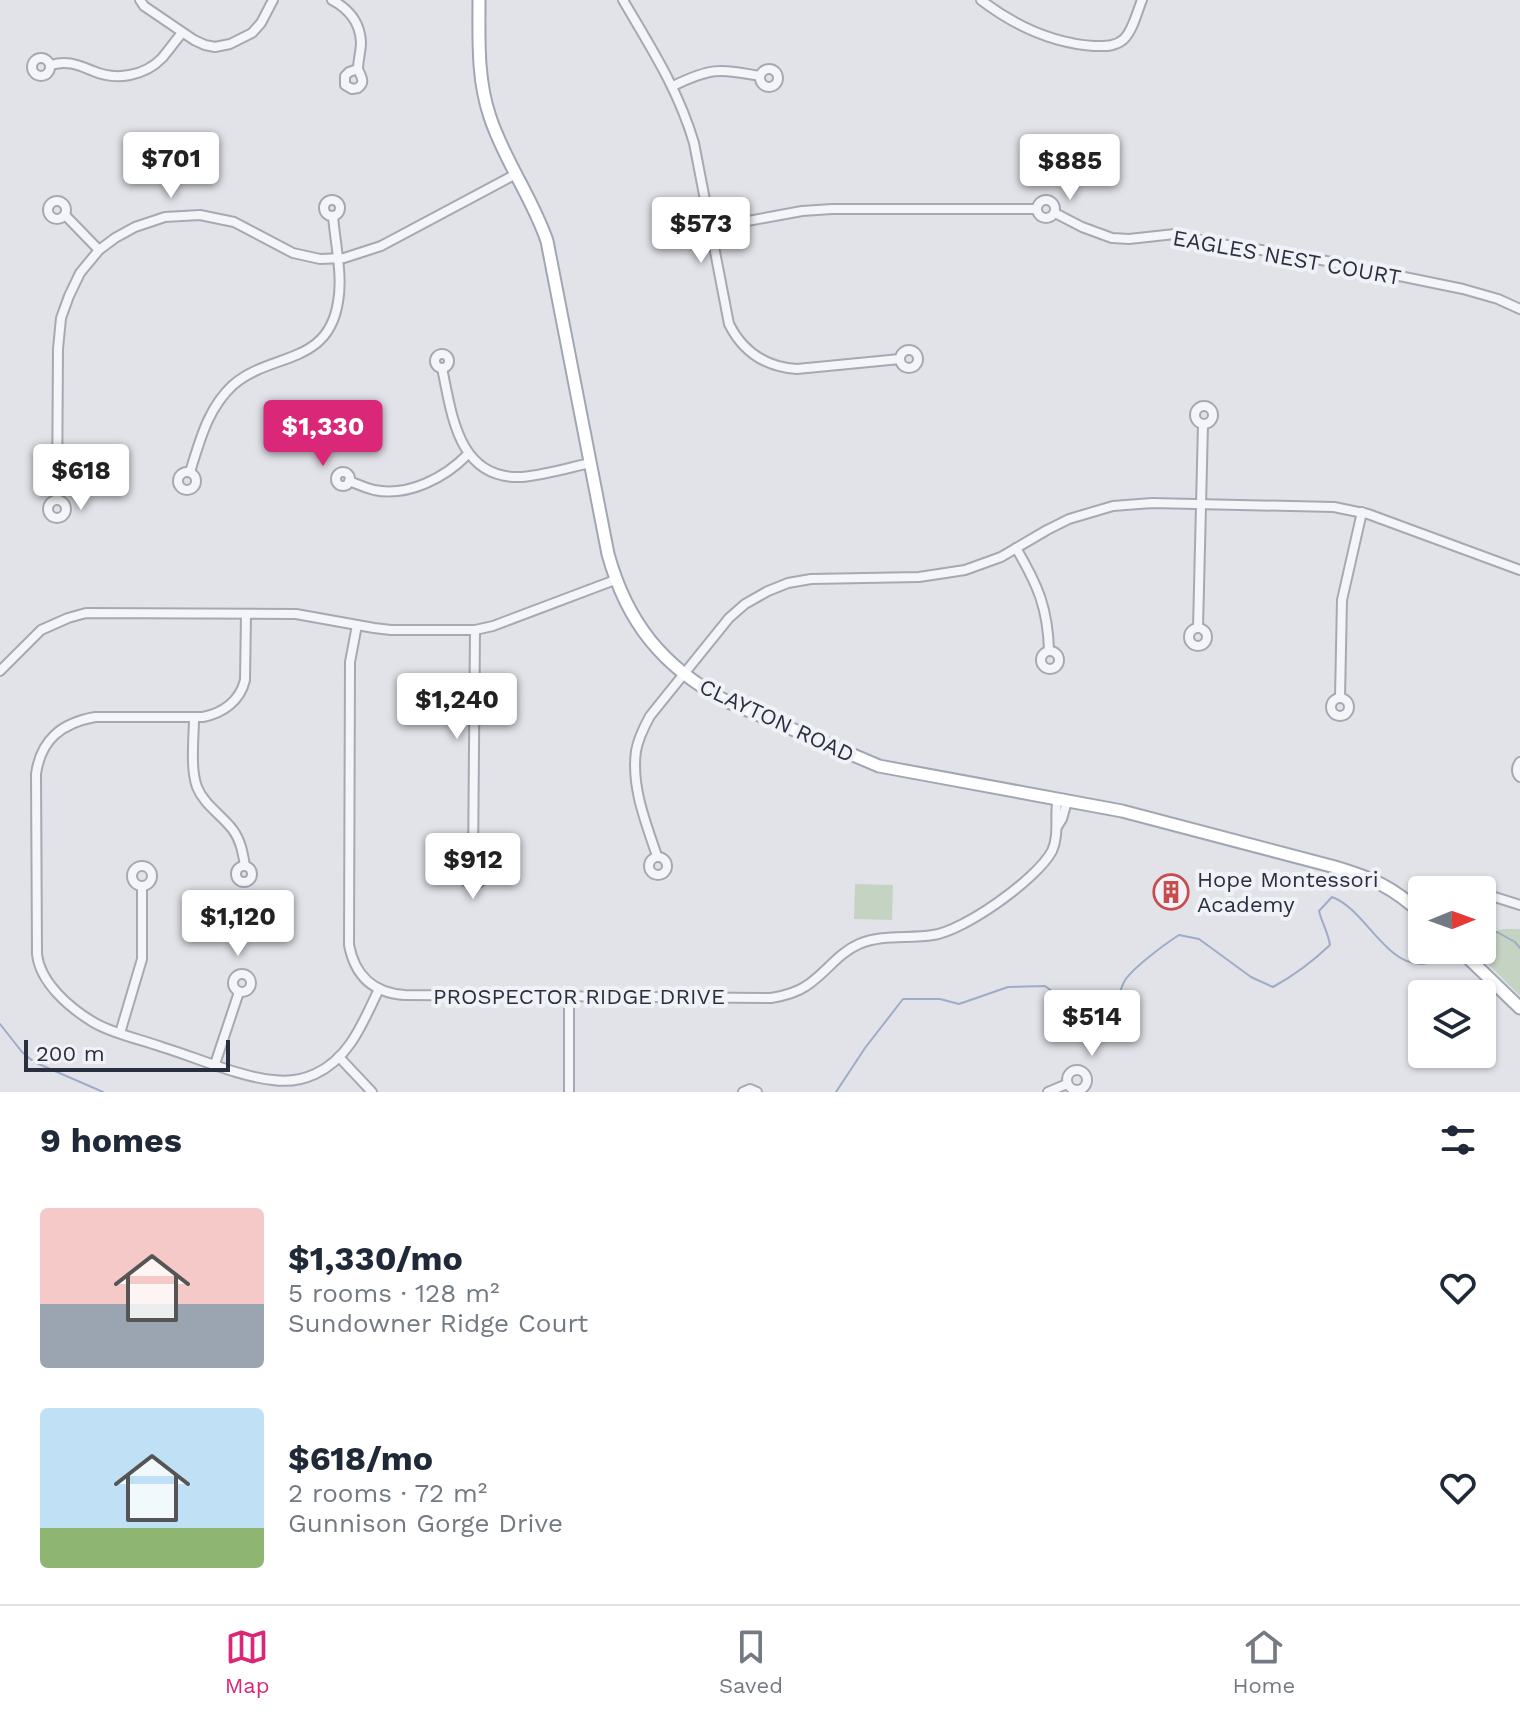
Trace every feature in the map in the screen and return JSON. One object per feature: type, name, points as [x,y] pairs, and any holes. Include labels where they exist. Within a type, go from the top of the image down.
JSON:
[{"type":"main road","name":"CLAYTON ROAD","points":[[479,0],[479,60],[485,101],[493,127],[547,241],[608,554],[625,603],[651,643],[706,691],[879,766],[1126,812],[1367,877],[1408,902]]},
{"type":"main road","points":[[1475,964],[1520,1008]]},
{"type":"street","points":[[140,0],[182,33],[215,47],[230,44],[252,33],[273,0]]},
{"type":"street","points":[[332,0],[342,5],[358,26],[361,41],[358,69]]},
{"type":"street","points":[[623,0],[673,86],[685,114],[694,143],[729,324],[742,345],[773,365],[797,369],[900,359]]},
{"type":"street","points":[[981,0],[1037,34],[1098,46],[1110,46],[1126,37],[1142,0]]},
{"type":"street","points":[[51,65],[67,62],[112,77],[126,76],[152,66],[182,33]]},
{"type":"street","points":[[673,86],[708,71],[734,71],[760,76]]},
{"type":"street","points":[[57,500],[59,330],[73,286],[99,250],[126,231],[149,221],[200,215],[234,222],[293,253],[337,259],[381,246],[516,174]]},
{"type":"street","name":"EAGLES NEST COURT","points":[[710,228],[802,211],[1037,209],[1041,201],[1050,200],[1055,213],[1112,238],[1175,234],[1463,289],[1520,309]]},
{"type":"street","points":[[65,215],[99,250]]},
{"type":"street","points":[[190,472],[205,426],[227,391],[254,371],[303,353],[327,331],[334,318],[339,292],[333,216]]},
{"type":"street","points":[[442,368],[456,431],[468,454],[481,465],[493,472],[519,477],[590,463]]},
{"type":"street","points":[[1198,628],[1203,424]]},
{"type":"street","points":[[349,481],[372,490],[402,489],[443,476],[468,454]]},
{"type":"street","points":[[657,856],[641,807],[635,771],[636,750],[650,716],[735,612],[777,586],[823,578],[945,574],[979,566],[1069,519],[1139,503],[1334,507],[1362,512],[1520,570]]},
{"type":"street","points":[[1340,697],[1342,600],[1362,512]]},
{"type":"street","points":[[1016,548],[1042,599],[1049,651]]},
{"type":"street","points":[[0,671],[41,630],[86,613],[296,614],[391,630],[475,630],[615,580]]},
{"type":"street","points":[[246,614],[243,689],[220,712],[194,717],[95,717],[70,724],[44,746],[37,764],[36,785],[38,962],[44,978],[56,992],[96,1024],[264,1079],[284,1081],[315,1074],[332,1064],[353,1042],[379,989],[359,973],[349,945],[350,662],[357,625]]},
{"type":"street","points":[[473,865],[475,630]]},
{"type":"street","points":[[194,717],[194,773],[197,786],[208,805],[234,831],[245,866]]},
{"type":"street","points":[[1520,762],[1517,768],[1520,777]]},
{"type":"street","name":"PROSPECTOR RIDGE DRIVE","points":[[379,989],[405,995],[783,996],[806,986],[856,945],[888,937],[934,935],[953,929],[1022,884],[1037,871],[1053,848],[1057,803],[1063,799]]},
{"type":"street","points":[[120,1033],[141,969],[142,886]]},
{"type":"street","points":[[1496,897],[1520,905]]},
{"type":"street","points":[[215,1064],[239,992]]},
{"type":"street","points":[[569,996],[569,1092]]},
{"type":"street","points":[[339,1057],[372,1092]]},
{"type":"street","points":[[1048,1092],[1067,1084]]},
{"type":"street","points":[[743,1092],[750,1089],[757,1092]]},
{"type":"green space","points":[[855,884],[893,885],[892,920],[854,919]]},
{"type":"green space","points":[[1520,929],[1520,996],[1488,964],[1496,964],[1496,931]]},
{"type":"waterway","points":[[836,1092],[903,999],[940,999],[959,1004],[1008,987],[1045,986],[1068,1003],[1109,1010],[1128,977],[1179,935],[1199,939],[1251,977],[1273,987],[1303,968],[1330,945],[1319,911],[1332,897],[1344,903],[1386,946],[1408,962]]},
{"type":"waterway","points":[[1496,932],[1520,948]]},
{"type":"waterway","points":[[0,1024],[34,1062],[103,1092]]},
{"type":"place","name":"Hope Montessori Academy","points":[[1171,892]]}]
